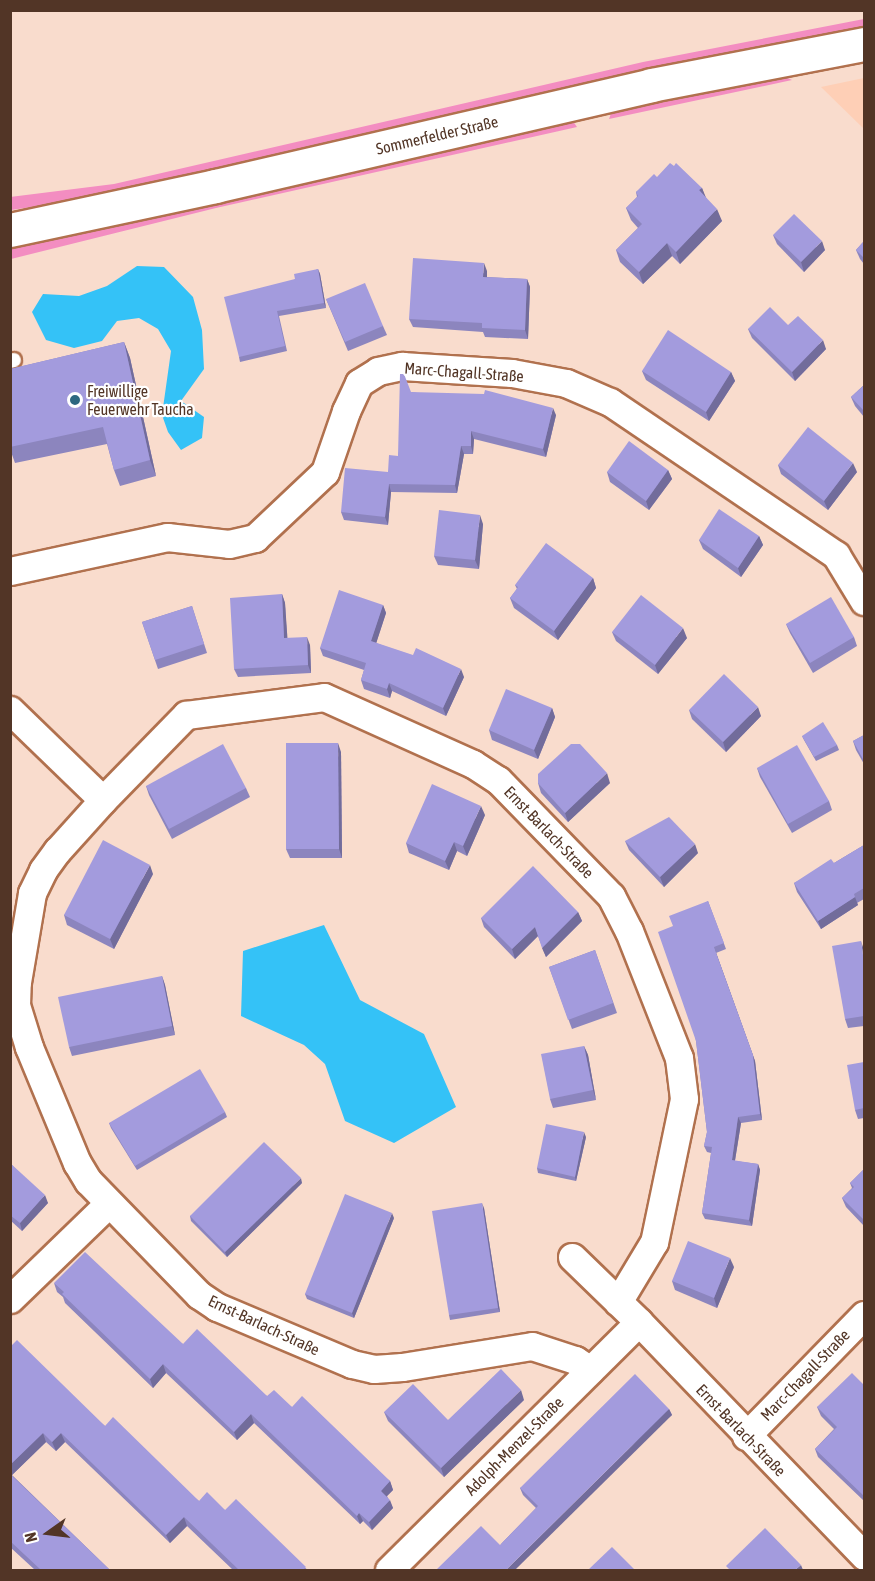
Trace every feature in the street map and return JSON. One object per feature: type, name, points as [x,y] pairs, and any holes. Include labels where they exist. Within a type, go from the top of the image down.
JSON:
[{"type":"main road","name":"Sommerfelder Straße","points":[[10,230],[205,188],[651,85],[864,44]]},
{"type":"street","name":"Marc-Chagall-Straße","points":[[10,571],[167,537],[229,544],[255,538],[325,472],[346,411],[359,383],[378,370],[402,366],[512,373],[566,383],[610,402],[836,555],[864,601]]},
{"type":"street","name":"Ernst-Barlach-Straße","points":[[590,1370],[575,1360],[532,1346],[402,1367],[374,1369],[352,1365],[217,1306],[181,1278],[88,1181],[20,1050],[16,1005],[17,982],[33,893],[50,861],[103,800],[186,715],[324,697],[473,764],[506,787],[611,896],[629,931],[681,1067],[684,1099],[656,1234],[642,1266],[618,1302]]},
{"type":"street","points":[[10,710],[103,800]]},
{"type":"street","points":[[10,1299],[108,1204]]},
{"type":"street","name":"Ernst-Barlach-Straße","points":[[572,1257],[639,1322],[746,1436],[864,1556]]},
{"type":"street","name":"Marc-Chagall-Straße","points":[[746,1436],[864,1315]]},
{"type":"street","name":"Adolph-Menzel-Straße","points":[[389,1570],[639,1322]]},
{"type":"shaded area","points":[[864,19],[864,30],[116,195],[11,210],[10,197],[114,184],[643,62]]},
{"type":"shaded area","points":[[783,76],[792,80],[609,119],[613,108]]},
{"type":"shaded area","points":[[864,78],[864,129],[821,87]]},
{"type":"shaded area","points":[[570,117],[577,127],[216,208],[11,259],[10,249]]},
{"type":"water","points":[[137,266],[164,267],[193,297],[202,330],[204,369],[181,401],[204,417],[202,438],[181,450],[168,432],[162,415],[171,351],[158,329],[139,318],[117,321],[102,341],[74,348],[46,340],[32,312],[43,294],[79,296],[107,286]]},
{"type":"water","points":[[324,925],[360,1000],[424,1034],[456,1107],[394,1143],[345,1121],[325,1064],[304,1045],[241,1016],[243,951]]},
{"type":"building","points":[[670,163],[674,166],[676,163],[702,188],[699,190],[717,209],[676,252],[667,243],[639,272],[616,250],[642,224],[626,208],[638,196],[636,192],[654,174],[657,177]]},
{"type":"building","points":[[794,214],[822,241],[801,262],[773,235]]},
{"type":"building","points":[[864,241],[864,258],[856,250]]},
{"type":"building","points":[[413,258],[484,263],[483,277],[527,279],[525,330],[482,328],[482,323],[409,319]]},
{"type":"building","points":[[318,269],[324,303],[277,311],[285,346],[239,357],[224,297],[295,279],[294,274]]},
{"type":"building","points":[[365,283],[383,326],[345,342],[326,299]]},
{"type":"building","points":[[770,307],[788,325],[798,316],[823,340],[792,372],[748,329]]},
{"type":"building","points":[[668,330],[731,372],[706,412],[642,371]]},
{"type":"building","name":"Freiwillige Feuerwehr Taucha","points":[[124,342],[150,460],[114,470],[103,427],[10,447],[10,369]]},
{"type":"building","points":[[400,374],[404,374],[411,392],[484,394],[485,390],[553,408],[543,449],[471,431],[471,446],[461,446],[455,485],[389,484],[385,517],[341,512],[345,468],[388,472],[389,455],[398,456]]},
{"type":"building","points":[[864,385],[864,411],[851,397]]},
{"type":"building","points":[[808,427],[853,463],[824,501],[778,465]]},
{"type":"building","points":[[629,441],[668,470],[646,501],[607,472]]},
{"type":"building","points":[[719,509],[759,536],[738,568],[699,540]]},
{"type":"building","points":[[439,510],[480,515],[475,560],[434,556]]},
{"type":"building","points":[[546,543],[593,578],[554,631],[510,598],[518,587],[515,585]]},
{"type":"building","points":[[339,590],[383,605],[371,641],[413,655],[416,648],[461,669],[443,708],[389,683],[387,689],[361,680],[366,663],[320,648]]},
{"type":"building","points":[[282,594],[284,638],[307,637],[308,665],[234,669],[230,598]]},
{"type":"building","points":[[641,595],[683,628],[655,665],[612,632]]},
{"type":"building","points":[[831,597],[854,637],[810,663],[786,624]]},
{"type":"building","points":[[192,606],[204,644],[155,660],[142,622]]},
{"type":"building","points":[[724,674],[758,707],[723,742],[689,710]]},
{"type":"building","points":[[506,689],[552,708],[534,750],[489,730]]},
{"type":"building","points":[[823,722],[837,745],[814,757],[802,736]]},
{"type":"building","points":[[864,735],[864,761],[853,741]]},
{"type":"building","points":[[286,743],[338,743],[339,849],[286,849]]},
{"type":"building","points":[[223,744],[246,788],[169,829],[146,786]]},
{"type":"building","points":[[571,744],[580,744],[607,773],[565,813],[538,783],[538,774]]},
{"type":"building","points":[[797,745],[829,801],[788,824],[757,768]]},
{"type":"building","points":[[432,784],[481,806],[463,846],[454,842],[445,861],[406,843]]},
{"type":"building","points":[[669,817],[695,844],[660,877],[625,841]]},
{"type":"building","points":[[103,840],[150,865],[110,939],[64,915]]},
{"type":"building","points":[[864,845],[864,888],[854,894],[855,897],[818,921],[794,883],[831,859],[834,863]]},
{"type":"building","points":[[533,866],[578,912],[542,948],[535,927],[512,949],[481,918]]},
{"type":"building","points":[[708,901],[724,943],[714,947],[753,1055],[760,1114],[738,1117],[732,1160],[758,1164],[749,1220],[702,1213],[712,1147],[704,1146],[707,1132],[696,1041],[658,932],[673,926],[669,916]]},
{"type":"building","points":[[861,941],[864,962],[864,1016],[845,1019],[832,946]]},
{"type":"building","points":[[595,950],[613,1003],[568,1020],[549,967]]},
{"type":"building","points":[[162,976],[172,1026],[69,1047],[58,997]]},
{"type":"building","points":[[584,1046],[593,1090],[550,1099],[541,1054]]},
{"type":"building","points":[[864,1062],[864,1108],[855,1110],[847,1065]]},
{"type":"building","points":[[200,1069],[225,1112],[135,1166],[109,1123]]},
{"type":"building","points":[[546,1124],[584,1132],[575,1177],[537,1168]]},
{"type":"building","points":[[264,1142],[301,1178],[225,1252],[190,1216]]},
{"type":"building","points":[[10,1163],[45,1195],[20,1223],[10,1215]]},
{"type":"building","points":[[864,1169],[864,1220],[842,1198],[854,1187],[850,1183]]},
{"type":"building","points":[[345,1194],[392,1213],[352,1313],[305,1294]]},
{"type":"building","points":[[482,1203],[498,1308],[449,1315],[432,1211]]},
{"type":"building","points":[[688,1241],[730,1258],[714,1298],[672,1281]]},
{"type":"building","points":[[85,1252],[183,1344],[197,1329],[267,1396],[274,1390],[292,1407],[302,1396],[390,1481],[381,1491],[390,1500],[369,1522],[359,1513],[357,1516],[251,1414],[234,1432],[163,1364],[150,1379],[62,1294],[64,1292],[54,1283]]},
{"type":"building","points":[[17,1340],[105,1426],[113,1417],[199,1501],[207,1492],[225,1510],[236,1499],[306,1567],[303,1570],[239,1570],[184,1517],[166,1535],[61,1433],[52,1442],[43,1433],[10,1465],[10,1347]]},
{"type":"building","points":[[501,1369],[521,1390],[441,1468],[384,1412],[413,1384],[448,1420]]},
{"type":"building","points":[[852,1373],[864,1385],[864,1496],[815,1449],[837,1427],[817,1407]]},
{"type":"building","points":[[635,1374],[669,1409],[506,1570],[436,1570],[481,1526],[500,1545],[538,1506],[520,1488]]},
{"type":"building","points":[[10,1474],[110,1570],[41,1570],[10,1541]]},
{"type":"building","points":[[765,1528],[801,1565],[795,1570],[730,1570],[726,1566]]},
{"type":"building","points":[[612,1547],[635,1570],[588,1570]]},
{"type":"place","name":"Freiwillige Feuerwehr Taucha","points":[[75,400]]}]
